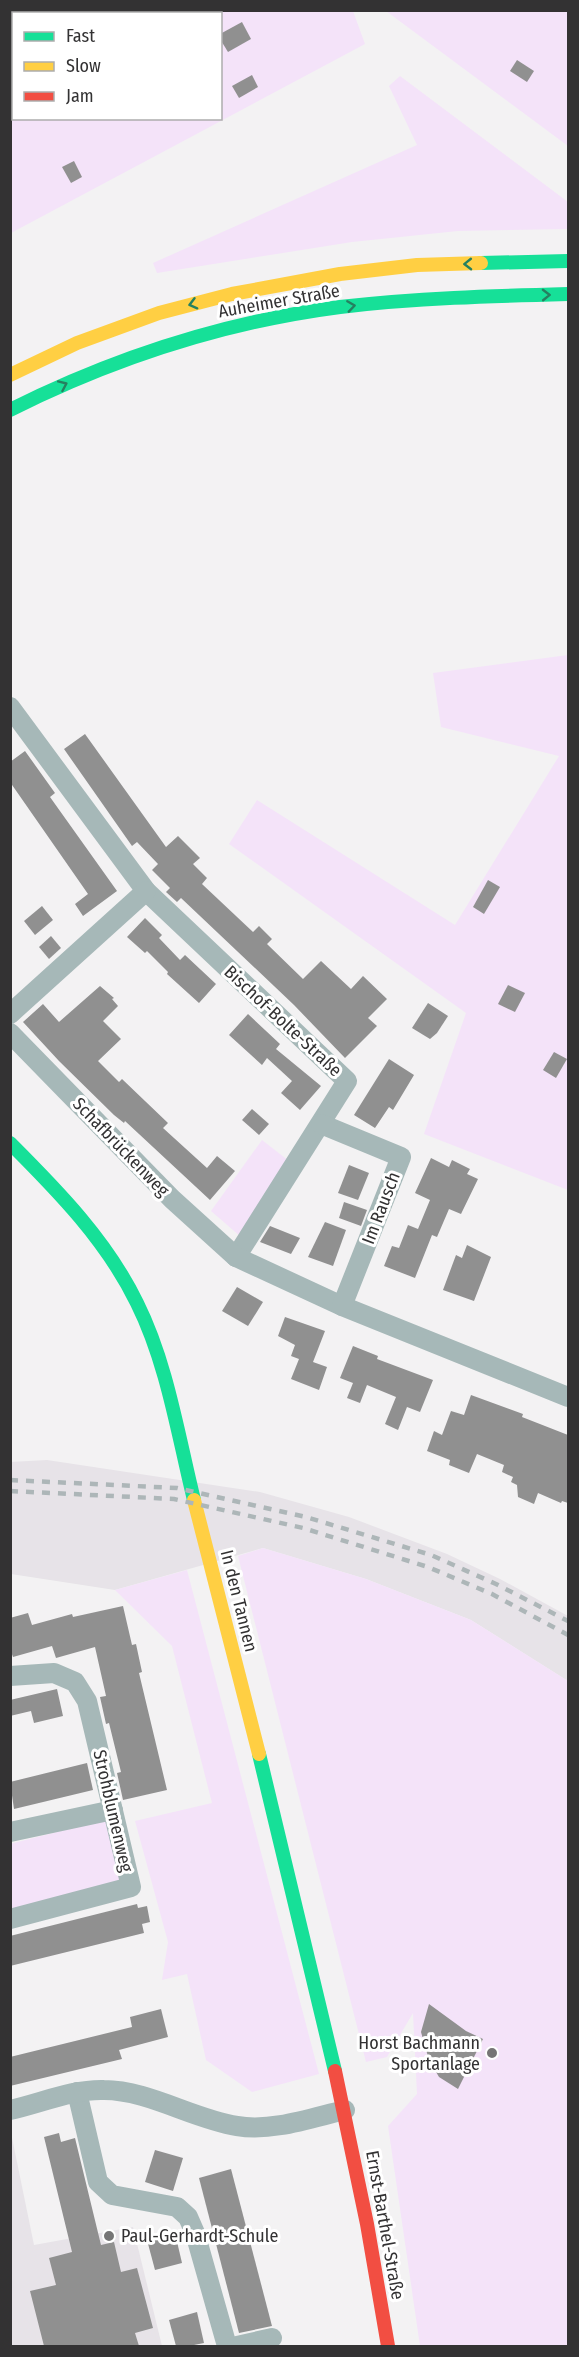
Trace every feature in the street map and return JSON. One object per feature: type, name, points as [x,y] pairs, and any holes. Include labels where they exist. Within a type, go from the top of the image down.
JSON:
[{"type":"street","name":"Auheimer Straße","points":[[10,375],[77,343],[159,313],[232,294],[340,274],[417,265],[568,261]]},
{"type":"street","name":"Auheimer Straße","points":[[10,410],[93,371],[153,349],[206,333],[262,320],[387,302],[456,297],[568,294]]},
{"type":"street","name":"Bischof-Bolte-Straße","points":[[10,707],[146,891],[347,1081],[236,1257]]},
{"type":"street","points":[[10,1014],[146,891]]},
{"type":"street","name":"Schafbrückenweg","points":[[10,1033],[172,1199],[236,1257]]},
{"type":"street","name":"Im Rausch","points":[[321,1124],[400,1157],[342,1305]]},
{"type":"street","name":"In den Tannen","points":[[10,1143],[52,1185],[101,1242],[138,1304],[153,1343],[298,1906],[345,2110]]},
{"type":"street","points":[[236,1257],[342,1305],[568,1397]]},
{"type":"street","name":"Strohblumenweg","points":[[10,1676],[54,1673],[75,1682],[87,1701],[131,1887],[10,1919]]},
{"type":"street","points":[[10,1832],[113,1810]]},
{"type":"street","points":[[10,2110],[77,2092],[119,2090],[219,2122],[251,2128],[283,2124],[345,2110]]},
{"type":"street","points":[[77,2092],[98,2182],[111,2195],[177,2207],[188,2217],[195,2233],[226,2346]]},
{"type":"street","name":"Ernst-Barthel-Straße","points":[[345,2110],[388,2346]]},
{"type":"street","points":[[237,2346],[272,2338]]},
{"type":"shaded area","points":[[11,11],[353,11],[365,44],[11,233]]},
{"type":"shaded area","points":[[386,11],[568,11],[568,146]]},
{"type":"shaded area","points":[[400,76],[568,202],[568,229],[458,231],[352,242],[157,273],[153,263],[417,145],[389,86]]},
{"type":"shaded area","points":[[568,655],[568,1190],[424,1134],[466,1013],[229,844],[257,800],[455,925],[559,756],[441,727],[433,673]]},
{"type":"shaded area","points":[[262,1140],[289,1161],[241,1237],[211,1211]]},
{"type":"shaded area","points":[[47,1460],[260,1492],[349,1517],[447,1554],[500,1579],[568,1616],[568,1681],[471,1620],[366,1579],[263,1548],[115,1590],[11,1574],[10,1462]]},
{"type":"shaded area","points":[[263,1548],[366,1579],[471,1620],[568,1681],[568,2346],[420,2346],[388,2126],[417,2094],[413,2013],[387,2057],[366,2062],[238,1556]]},
{"type":"shaded area","points":[[187,1570],[319,2074],[252,2092],[206,2060],[187,1974],[162,1980],[168,1942],[135,1821],[212,1803],[172,1646],[115,1590]]},
{"type":"shaded area","points":[[108,1819],[124,1887],[11,1915],[10,1844]]},
{"type":"shaded area","name":"Paul-Gerhardt-Schule","points":[[10,2128],[34,2245],[133,2227],[162,2346],[11,2346]]},
{"type":"building","points":[[242,22],[251,39],[228,52],[222,42],[222,33]]},
{"type":"building","points":[[517,60],[534,71],[527,82],[510,71]]},
{"type":"building","points":[[252,75],[258,87],[239,98],[232,86]]},
{"type":"building","points":[[74,161],[82,177],[71,183],[62,167]]},
{"type":"building","points":[[85,734],[166,847],[178,836],[200,858],[193,864],[207,878],[202,884],[253,932],[259,926],[272,939],[267,944],[303,979],[321,961],[351,989],[363,976],[387,999],[368,1018],[377,1026],[345,1058],[294,1005],[181,898],[177,902],[166,892],[170,888],[152,870],[158,864],[137,842],[132,846],[64,749]]},
{"type":"building","points":[[25,751],[55,793],[50,797],[117,891],[83,916],[75,904],[88,894],[10,782],[10,762]]},
{"type":"building","points":[[488,880],[500,887],[484,914],[473,907]]},
{"type":"building","points":[[42,906],[53,920],[35,935],[24,921]]},
{"type":"building","points":[[145,918],[162,935],[159,938],[180,960],[185,955],[216,984],[199,1003],[167,974],[168,972],[147,951],[145,953],[127,937]]},
{"type":"building","points":[[51,936],[61,948],[49,959],[39,947]]},
{"type":"building","points":[[508,985],[525,993],[515,1012],[498,1004]]},
{"type":"building","points":[[100,986],[114,998],[112,999],[118,1006],[103,1021],[121,1039],[98,1061],[119,1082],[122,1079],[168,1123],[163,1128],[207,1168],[217,1156],[235,1171],[210,1200],[125,1121],[124,1123],[114,1115],[23,1022],[43,1004],[59,1022]]},
{"type":"building","points":[[428,1003],[448,1016],[437,1033],[430,1039],[412,1028]]},
{"type":"building","points":[[248,1014],[280,1044],[276,1049],[321,1086],[300,1110],[281,1093],[292,1081],[267,1058],[262,1065],[229,1035]]},
{"type":"building","points":[[554,1052],[567,1059],[556,1078],[543,1070]]},
{"type":"building","points":[[389,1059],[414,1075],[393,1110],[389,1107],[375,1128],[354,1115]]},
{"type":"building","points":[[252,1109],[269,1124],[259,1135],[242,1120]]},
{"type":"building","points":[[431,1158],[449,1167],[452,1160],[470,1169],[467,1174],[478,1179],[461,1214],[449,1209],[437,1237],[432,1235],[415,1278],[384,1266],[392,1246],[399,1248],[408,1225],[418,1229],[430,1200],[415,1193]]},
{"type":"building","points":[[349,1165],[369,1173],[358,1200],[338,1193]]},
{"type":"building","points":[[344,1202],[367,1210],[361,1226],[339,1218]]},
{"type":"building","points":[[325,1222],[346,1230],[333,1266],[308,1257]]},
{"type":"building","points":[[270,1226],[300,1238],[291,1254],[260,1242]]},
{"type":"building","points":[[467,1245],[491,1257],[474,1301],[443,1290],[456,1255],[462,1258]]},
{"type":"building","points":[[237,1287],[263,1302],[248,1326],[222,1311]]},
{"type":"building","points":[[285,1317],[325,1331],[313,1362],[327,1367],[319,1390],[291,1379],[299,1359],[291,1356],[295,1345],[278,1336]]},
{"type":"building","points":[[353,1346],[378,1356],[377,1359],[433,1380],[420,1412],[407,1407],[398,1430],[385,1424],[396,1397],[367,1385],[360,1403],[347,1398],[353,1383],[340,1378]]},
{"type":"building","points":[[471,1395],[523,1414],[522,1417],[568,1435],[568,1503],[562,1501],[561,1503],[538,1493],[534,1504],[518,1497],[517,1485],[511,1482],[513,1477],[502,1472],[504,1465],[477,1454],[469,1473],[449,1465],[450,1460],[427,1451],[434,1431],[442,1435],[451,1411],[464,1415]]},
{"type":"building","points":[[123,1606],[132,1645],[136,1644],[142,1672],[139,1673],[167,1790],[123,1800],[117,1773],[121,1772],[100,1697],[106,1696],[95,1647],[56,1658],[52,1646],[13,1657],[10,1649],[10,1618],[28,1613],[32,1625],[72,1614],[73,1617]]},
{"type":"building","points":[[57,1689],[63,1716],[34,1723],[31,1711],[10,1716],[10,1700]]},
{"type":"building","points":[[87,1763],[93,1790],[14,1809],[10,1782]]},
{"type":"building","points":[[137,1904],[138,1908],[147,1906],[150,1922],[142,1924],[144,1933],[10,1966],[10,1936]]},
{"type":"building","points":[[429,2004],[466,2031],[483,2039],[458,2089],[439,2077],[429,2060],[421,2032]]},
{"type":"building","points":[[161,2009],[168,2037],[119,2050],[122,2059],[10,2086],[10,2057],[132,2027],[130,2017]]},
{"type":"building","points":[[59,2133],[61,2142],[75,2138],[101,2245],[114,2242],[121,2272],[137,2268],[153,2328],[135,2333],[139,2346],[44,2346],[30,2291],[56,2285],[49,2258],[72,2252],[44,2137]]},
{"type":"building","points":[[155,2150],[183,2158],[173,2191],[145,2182]]},
{"type":"building","points":[[231,2169],[272,2326],[239,2333],[199,2178]]},
{"type":"building","points":[[175,2233],[182,2263],[155,2270],[147,2240]]},
{"type":"building","points":[[197,2312],[204,2343],[176,2346],[169,2320]]},
{"type":"railway","points":[[10,1480],[177,1488],[306,1517],[431,1555],[496,1584],[568,1621]]},
{"type":"railway","points":[[10,1491],[174,1499],[303,1528],[428,1567],[492,1594],[568,1635]]},
{"type":"traffic: fast","points":[[481,263],[568,261]]},
{"type":"traffic: fast","points":[[10,410],[49,391],[130,359],[212,332],[254,322],[340,307],[397,301],[568,294]]},
{"type":"traffic: fast","points":[[10,1143],[63,1198],[96,1238],[125,1280],[137,1303],[164,1375],[194,1500]]},
{"type":"traffic: fast","points":[[259,1754],[335,2071]]},
{"type":"traffic: slow","points":[[10,375],[77,343],[159,313],[232,294],[340,274],[417,265],[481,263]]},
{"type":"traffic: slow","points":[[194,1500],[259,1754]]},
{"type":"traffic: jam","points":[[335,2071],[367,2224],[388,2346]]},
{"type":"place","name":"Horst Bachmann Sportanlage","points":[[492,2053]]},
{"type":"place","name":"Paul-Gerhardt-Schule","points":[[109,2236]]}]
